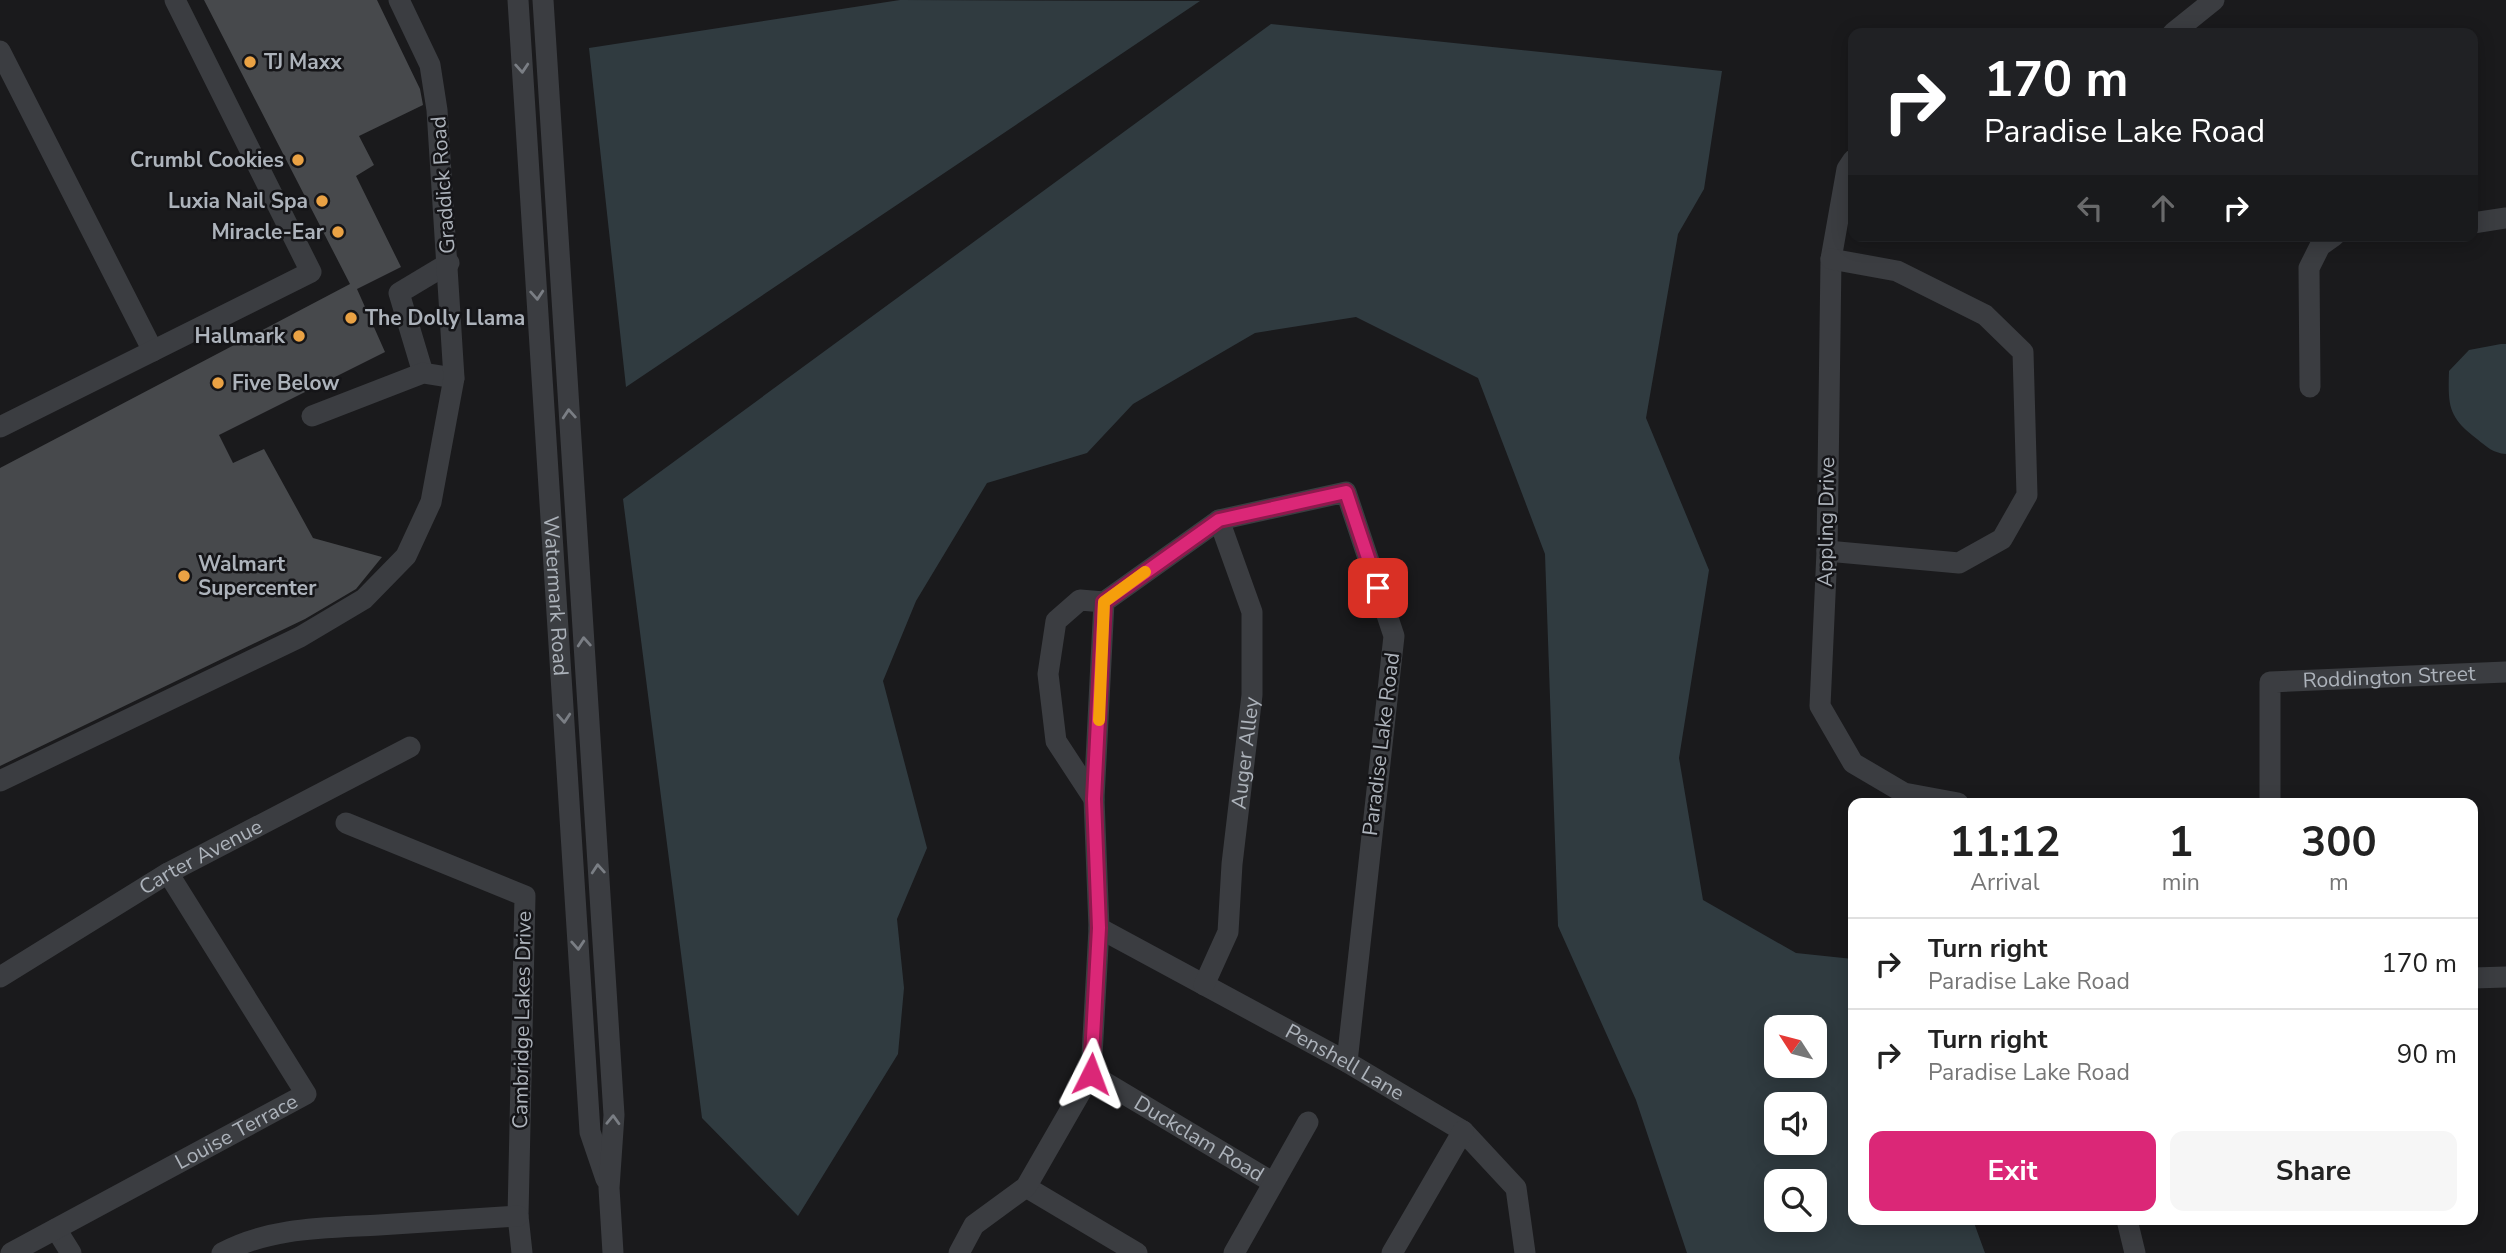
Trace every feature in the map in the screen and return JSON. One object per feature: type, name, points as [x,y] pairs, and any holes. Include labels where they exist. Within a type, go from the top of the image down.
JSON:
[{"type":"street","points":[[0,427],[311,272],[176,0]]},
{"type":"street","name":"Graddick Road","points":[[0,780],[300,637],[365,598],[407,556],[431,502],[454,378],[449,264],[437,110],[430,65],[399,0]]},
{"type":"street","name":"Watermark Road","points":[[518,0],[590,1132],[609,1188]]},
{"type":"street","name":"Watermark Road","points":[[542,0],[614,1115],[609,1188],[613,1253]]},
{"type":"street","points":[[2179,28],[2214,0]]},
{"type":"street","points":[[0,51],[153,351]]},
{"type":"street","name":"Appling Drive","points":[[1848,168],[1831,259],[1827,551],[1820,706],[1853,763],[1904,793],[1931,798]]},
{"type":"street","points":[[2478,222],[2506,218]]},
{"type":"street","points":[[2309,387],[2309,268],[2320,246],[2325,242]]},
{"type":"street","points":[[1827,551],[1959,563],[2002,539],[2028,495],[2023,352],[1985,315],[1897,271],[1831,259]]},
{"type":"street","points":[[423,373],[400,293],[449,264]]},
{"type":"street","points":[[312,416],[423,373],[454,378]]},
{"type":"street","name":"Paradise Lake Road","points":[[1094,799],[1056,741],[1048,674],[1056,621],[1080,600],[1104,602],[1219,520],[1346,492],[1394,636],[1347,1062]]},
{"type":"street","name":"Auger Alley","points":[[1204,985],[1228,932],[1231,864],[1252,695],[1252,611],[1219,520]]},
{"type":"street","points":[[959,1253],[974,1225],[1026,1187],[1091,1074],[1099,928],[1094,799],[1104,602]]},
{"type":"street","name":"Roddington Street","points":[[2270,798],[2270,681],[2506,672]]},
{"type":"street","name":"Carter Avenue","points":[[0,977],[167,873],[410,747]]},
{"type":"street","name":"Cambridge Lakes Drive","points":[[346,823],[526,897],[518,1216],[522,1253]]},
{"type":"street","name":"Louise Terrace","points":[[11,1253],[306,1094],[167,873]]},
{"type":"street","name":"Penshell Lane","points":[[1099,928],[1347,1062],[1464,1131],[1516,1188],[1525,1253]]},
{"type":"street","points":[[2478,978],[2506,977]]},
{"type":"street","name":"Duckclam Road","points":[[1091,1074],[1272,1182]]},
{"type":"street","points":[[1234,1253],[1308,1122]]},
{"type":"street","points":[[1392,1253],[1464,1131]]},
{"type":"street","points":[[1026,1187],[1137,1253]]},
{"type":"street","points":[[222,1253],[240,1243],[277,1233],[518,1216]]},
{"type":"street","points":[[2128,1225],[2135,1253]]},
{"type":"street","points":[[56,1229],[71,1253]]},
{"type":"shaded area","points":[[900,0],[1200,1],[626,387],[589,48]]},
{"type":"shaded area","points":[[1271,24],[1722,71],[1704,189],[1678,234],[1646,418],[1709,570],[1679,758],[1703,900],[1796,953],[1848,958],[1848,1225],[1975,1225],[1985,1253],[1687,1253],[1636,1100],[1558,926],[1545,554],[1478,378],[1356,317],[1255,333],[1133,404],[1087,453],[987,483],[916,601],[883,681],[927,848],[897,919],[904,988],[898,1054],[798,1216],[702,1118],[623,499]]},
{"type":"shaded area","points":[[2506,344],[2506,454],[2490,449],[2460,424],[2452,410],[2449,393],[2449,371],[2469,350]]},
{"type":"building","name":"Walmart Supercenter","points":[[204,0],[377,0],[420,89],[423,105],[359,136],[374,165],[356,176],[401,267],[357,289],[385,352],[219,435],[233,463],[264,449],[313,538],[382,557],[356,589],[305,619],[0,766],[0,468],[350,284]]},
{"type":"slow traffic","points":[[1099,720],[1104,602],[1145,572]]},
{"type":"place","name":"TJ Maxx","points":[[250,62]]},
{"type":"place","name":"Crumbl Cookies","points":[[298,160]]},
{"type":"place","name":"Luxia Nail Spa","points":[[322,201]]},
{"type":"place","name":"Miracle-Ear","points":[[338,232]]},
{"type":"place","name":"The Dolly Llama","points":[[351,318]]},
{"type":"place","name":"Hallmark","points":[[299,336]]},
{"type":"place","name":"Five Below","points":[[218,383]]},
{"type":"place","name":"Walmart Supercenter","points":[[184,576]]},
{"type":"route","points":[[1091,1074],[1099,928],[1094,799],[1104,602],[1219,520],[1346,492],[1378,588]]}]
